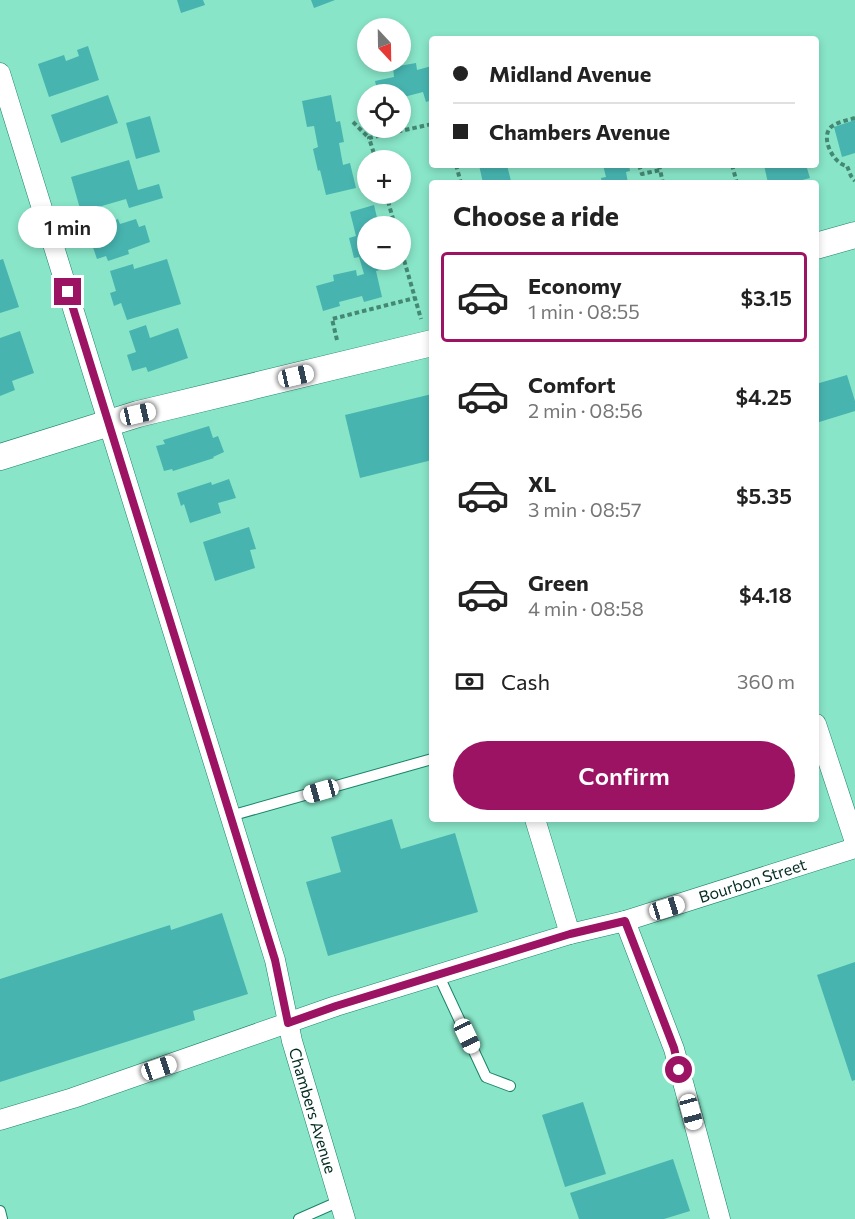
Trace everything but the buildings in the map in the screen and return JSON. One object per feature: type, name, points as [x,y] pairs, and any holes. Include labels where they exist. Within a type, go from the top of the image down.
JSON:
[{"type":"street","name":"Chambers Avenue","points":[[0,73],[275,960],[292,1041],[342,1210]]},
{"type":"street","points":[[819,245],[855,235]]},
{"type":"street","points":[[0,457],[138,414],[429,344]]},
{"type":"street","points":[[819,733],[855,842]]},
{"type":"street","points":[[536,822],[570,934]]},
{"type":"street","name":"Bourbon Street","points":[[0,1120],[73,1098],[336,1006],[570,934],[625,921],[855,848]]},
{"type":"street","points":[[625,921],[674,1048],[720,1219]]},
{"type":"lane","points":[[230,816],[429,760]]},
{"type":"lane","points":[[438,974],[486,1077],[510,1086]]},
{"type":"lane","points":[[300,1219],[342,1210]]},
{"type":"lane","points":[[0,1211],[2,1219]]},
{"type":"path","points":[[855,118],[834,124],[827,134],[827,141],[834,159],[841,165],[847,166],[855,181]]},
{"type":"path","points":[[353,122],[357,126]]},
{"type":"path","points":[[411,129],[429,125]]},
{"type":"path","points":[[369,138],[373,150]]},
{"type":"path","points":[[640,168],[642,174],[657,168]]},
{"type":"path","points":[[407,270],[421,319]]},
{"type":"path","points":[[337,340],[332,319],[415,298]]},
{"type":"route","points":[[68,292],[275,960],[288,1023],[570,934],[625,921],[674,1048],[679,1070]]}]
